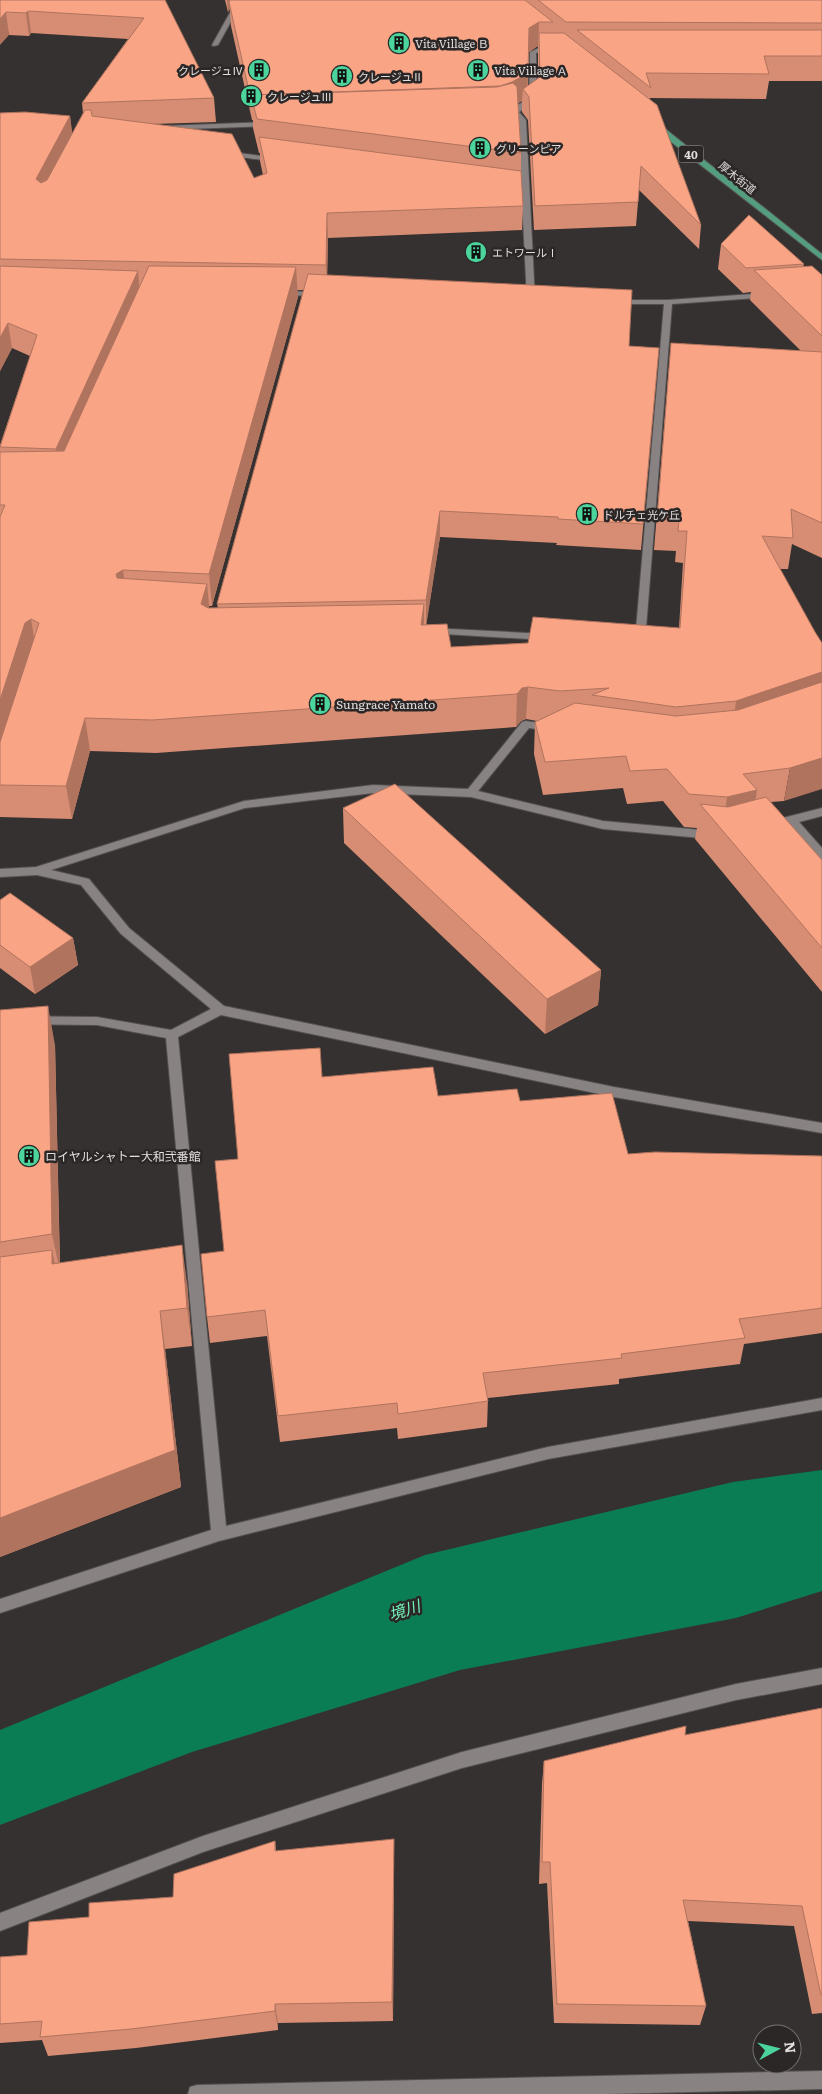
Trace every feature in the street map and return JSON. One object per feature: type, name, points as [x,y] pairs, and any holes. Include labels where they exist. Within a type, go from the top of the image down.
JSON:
[{"type":"main road","points":[[552,43],[560,49]]},
{"type":"main road","name":"厚木街道","points":[[645,117],[822,258]]},
{"type":"street","points":[[215,45],[240,0]]},
{"type":"street","points":[[496,116],[516,111],[533,100],[533,52],[560,49]]},
{"type":"street","points":[[516,111],[522,120],[524,192],[531,300]]},
{"type":"street","points":[[157,128],[277,124]]},
{"type":"street","points":[[220,152],[288,161]]},
{"type":"street","points":[[514,190],[524,192]]},
{"type":"street","points":[[266,293],[304,298],[325,294]]},
{"type":"street","points":[[609,301],[668,302],[780,294]]},
{"type":"street","points":[[521,300],[541,300]]},
{"type":"street","points":[[630,642],[640,642],[668,302]]},
{"type":"street","points":[[419,632],[448,631],[554,637]]},
{"type":"street","points":[[471,793],[526,724],[565,729]]},
{"type":"street","points":[[0,873],[36,871],[244,805],[373,789],[471,793],[603,825],[722,836]]},
{"type":"street","points":[[757,828],[822,812]]},
{"type":"street","points":[[791,820],[822,855]]},
{"type":"street","points":[[36,871],[85,882],[125,931],[220,1010],[614,1092],[822,1128]]},
{"type":"street","points":[[0,1020],[97,1021],[172,1034],[220,1010]]},
{"type":"street","points":[[172,1034],[188,1260],[219,1534]]},
{"type":"street","points":[[0,1606],[219,1534],[548,1453],[822,1404]]},
{"type":"street","points":[[0,1922],[203,1844],[462,1760],[736,1692],[822,1676]]},
{"type":"street","points":[[197,2094],[822,2080]]},
{"type":"water","name":"境川","points":[[822,1470],[822,1591],[736,1618],[460,1670],[192,1752],[0,1825],[0,1730],[425,1555],[733,1482]]},
{"type":"building","points":[[0,0],[165,0],[214,98],[82,103],[144,18],[28,11],[26,13],[6,12],[0,19]]},
{"type":"building","points":[[230,0],[525,0],[553,22],[539,22],[529,28],[528,73],[500,86],[250,95]]},
{"type":"building","points":[[538,0],[822,0],[822,23],[566,22]]},
{"type":"building","points":[[577,30],[822,30],[822,56],[764,56],[769,74],[646,73],[651,88]]},
{"type":"building","points":[[539,33],[564,33],[657,105],[701,225],[641,166],[638,202],[535,206],[529,97],[523,89],[540,77]]},
{"type":"building","points":[[513,83],[517,87],[521,153],[257,119],[251,95],[497,87]]},
{"type":"building","points":[[85,110],[91,110],[92,116],[232,134],[254,178],[267,173],[259,137],[521,171],[523,206],[327,213],[326,265],[0,259],[0,113],[25,112],[70,116],[36,179],[41,183],[47,180]]},
{"type":"building","points":[[749,215],[804,264],[746,268],[721,244]]},
{"type":"building","points":[[0,266],[138,271],[56,449],[0,447],[37,335],[8,323],[0,338]]},
{"type":"building","points":[[149,266],[296,267],[209,574],[123,570],[116,574],[117,578],[207,584],[201,604],[208,608],[424,604],[421,625],[447,624],[451,647],[528,643],[533,617],[680,628],[687,531],[678,531],[679,520],[657,519],[671,343],[822,352],[822,523],[791,509],[793,538],[762,536],[822,643],[822,672],[736,701],[676,707],[592,695],[609,688],[560,691],[528,687],[522,688],[517,694],[152,720],[85,718],[66,786],[0,785],[0,742],[39,623],[31,619],[25,623],[0,700],[0,517],[5,505],[0,505],[0,452],[64,451]]},
{"type":"building","points":[[812,266],[822,275],[822,336],[754,270]]},
{"type":"building","points":[[308,274],[632,290],[629,346],[659,348],[643,524],[558,519],[558,517],[440,511],[426,600],[217,604]]},
{"type":"building","points":[[822,682],[822,758],[790,768],[743,774],[757,790],[727,797],[689,794],[667,769],[630,771],[626,756],[545,762],[535,722],[575,703],[676,716],[738,710]]},
{"type":"building","points":[[395,784],[601,970],[547,999],[343,808]]},
{"type":"building","points":[[766,797],[822,860],[822,948],[700,804],[728,807]]},
{"type":"building","points":[[10,893],[73,938],[30,967],[0,945],[0,900]]},
{"type":"building","name":"ロイヤルシャトー大和弐番館","points":[[48,1006],[52,1234],[0,1242],[0,1010]]},
{"type":"building","points":[[320,1048],[322,1077],[433,1067],[438,1096],[517,1089],[520,1101],[612,1093],[628,1154],[655,1152],[822,1156],[822,1308],[739,1319],[745,1338],[621,1354],[622,1358],[483,1373],[488,1401],[398,1414],[397,1403],[278,1416],[265,1310],[207,1317],[201,1254],[224,1251],[215,1161],[238,1159],[229,1054]]},
{"type":"building","points":[[182,1245],[187,1308],[160,1311],[175,1450],[0,1518],[0,1257],[52,1250],[52,1264]]},
{"type":"building","points":[[822,1708],[822,1995],[802,1906],[683,1900],[706,2006],[557,2004],[550,1862],[542,1862],[544,1761],[686,1726],[685,1735]]},
{"type":"building","points":[[394,1839],[392,2002],[275,2004],[275,2011],[131,2029],[40,2037],[42,2021],[0,2024],[0,1957],[27,1955],[29,1922],[89,1917],[89,1903],[173,1897],[174,1874],[275,1841],[275,1851]]},
{"type":"place","name":"Vita Village Ｂ","points":[[399,43]]},
{"type":"place","name":"クレージュⅣ","points":[[259,70]]},
{"type":"place","name":"Vita Village Ａ","points":[[478,70]]},
{"type":"place","name":"クレージュⅡ","points":[[342,76]]},
{"type":"place","name":"クレージュⅢ","points":[[251,96]]},
{"type":"place","name":"グリーンピア","points":[[480,148]]},
{"type":"place","name":"エトワールⅠ","points":[[476,252]]},
{"type":"place","name":"ドルチェ光ケ丘","points":[[587,514]]},
{"type":"place","name":"Sungrace Yamato","points":[[320,704]]},
{"type":"place","name":"ロイヤルシャトー大和弐番館","points":[[29,1156]]}]
